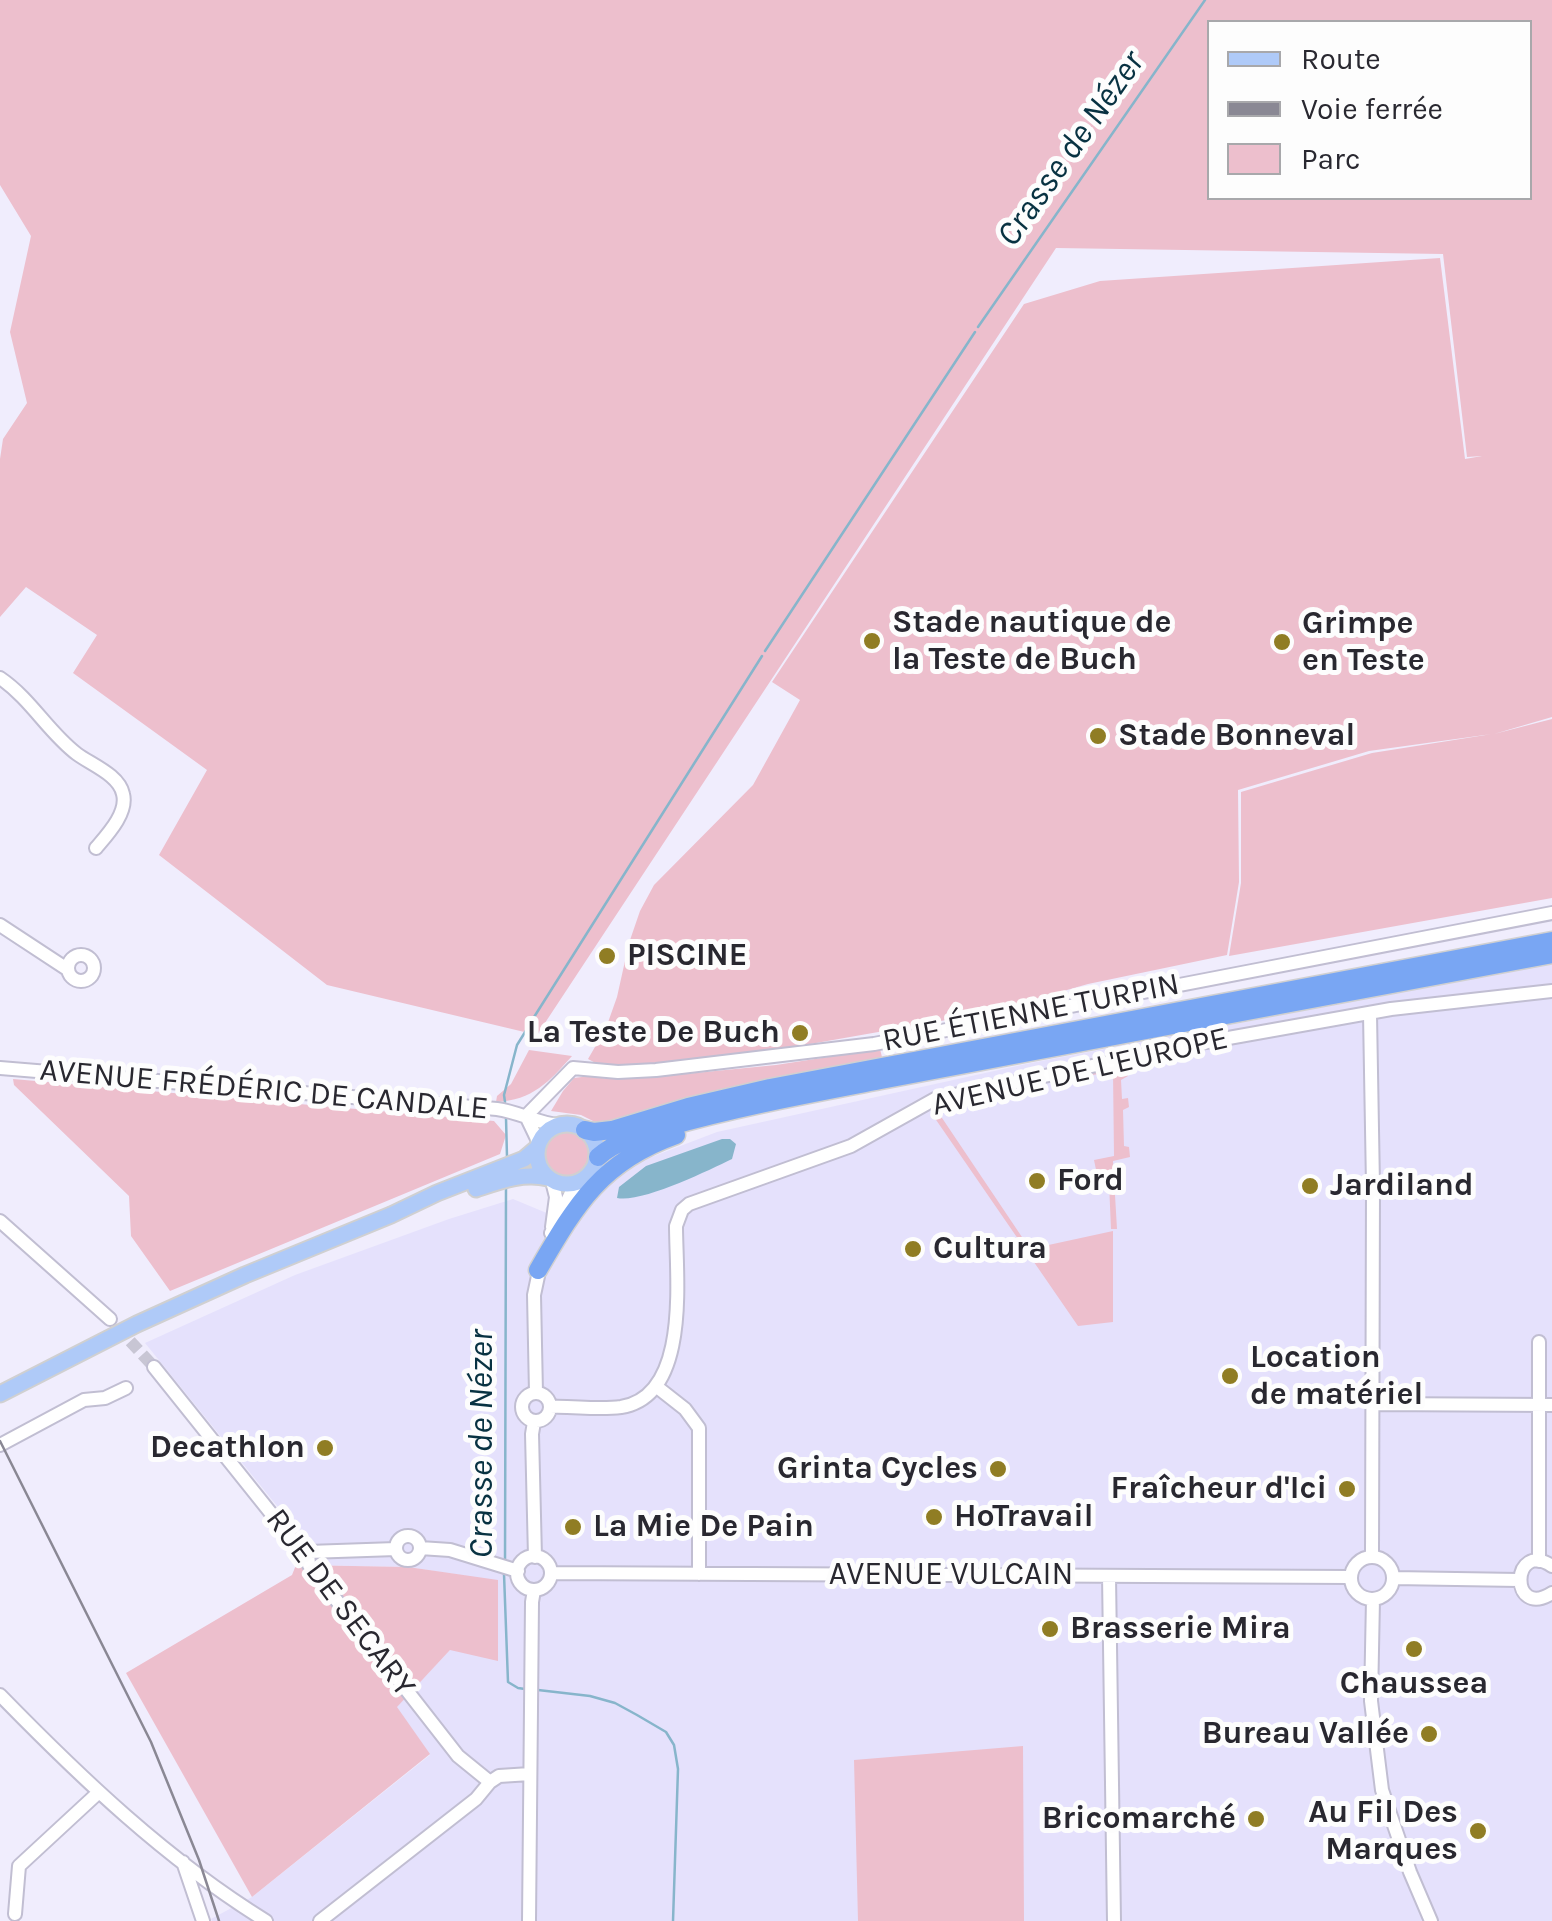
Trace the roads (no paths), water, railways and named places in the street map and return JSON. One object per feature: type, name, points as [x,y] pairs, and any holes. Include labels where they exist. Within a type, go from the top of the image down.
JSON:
[{"type":"highway","points":[[585,1130],[612,1130],[770,1088],[1552,940]]},
{"type":"highway","points":[[598,1157],[627,1140],[772,1101],[1552,954]]},
{"type":"highway","points":[[538,1270],[585,1195],[628,1157],[665,1139],[732,1118],[886,1079]]},
{"type":"main road","points":[[0,1394],[245,1275],[524,1159],[558,1125],[570,1124],[592,1137],[598,1157],[582,1180],[565,1184],[539,1176],[516,1177],[392,1215]]},
{"type":"main road","points":[[538,1146],[538,1164],[550,1179]]},
{"type":"street","points":[[0,678],[24,698],[65,744],[113,778],[122,789],[122,810],[96,848]]},
{"type":"street","name":"RUE ÉTIENNE TURPIN","points":[[526,1116],[572,1068],[656,1070],[874,1044],[1552,914]]},
{"type":"street","points":[[0,924],[68,970]]},
{"type":"street","name":"AVENUE DE L'EUROPE","points":[[657,1387],[675,1332],[676,1226],[689,1204],[851,1146],[936,1099],[1194,1044],[1391,1009],[1552,990]]},
{"type":"street","points":[[1370,1014],[1372,1556]]},
{"type":"street","name":"AVENUE FRÉDÉRIC DE CANDALE","points":[[0,1068],[476,1107],[515,1111],[558,1125]]},
{"type":"street","name":"AVENUE FRÉDÉRIC DE CANDALE","points":[[526,1116],[538,1146]]},
{"type":"street","points":[[550,1179],[556,1197],[551,1232]]},
{"type":"street","points":[[536,1393],[534,1295],[538,1270],[551,1232],[582,1180]]},
{"type":"street","points":[[0,1222],[110,1319]]},
{"type":"street","points":[[1539,1342],[1546,1404],[1546,1563],[1528,1564],[1519,1580],[1522,1590],[1532,1598],[1552,1593]]},
{"type":"street","name":"RUE DE SECARY","points":[[154,1367],[294,1542],[308,1552],[309,1565],[458,1756],[490,1782]]},
{"type":"street","points":[[550,1408],[622,1407],[657,1387],[685,1410],[699,1428],[699,1574]]},
{"type":"street","points":[[0,1445],[84,1400],[106,1398],[126,1388]]},
{"type":"street","points":[[536,1393],[544,1396],[550,1408],[544,1419],[534,1422],[526,1418],[522,1404],[527,1396],[536,1393]]},
{"type":"street","points":[[1371,1404],[1546,1404]]},
{"type":"street","points":[[534,1422],[534,1557]]},
{"type":"street","points":[[308,1552],[396,1549],[403,1558],[410,1559],[420,1548],[450,1550],[509,1567],[520,1582],[534,1590],[544,1587],[551,1574],[544,1560],[534,1557],[509,1567]]},
{"type":"street","points":[[1372,1556],[1386,1561],[1394,1578],[1387,1592],[1372,1599],[1356,1592],[1350,1577],[1354,1565],[1372,1556]]},
{"type":"street","name":"AVENUE VULCAIN","points":[[551,1574],[1350,1577]]},
{"type":"street","points":[[1109,1576],[1114,1921]]},
{"type":"street","points":[[1394,1578],[1519,1580]]},
{"type":"street","points":[[529,1921],[534,1590]]},
{"type":"street","points":[[1372,1599],[1371,1701],[1382,1790],[1431,1921]]},
{"type":"street","points":[[0,1694],[148,1835],[266,1921]]},
{"type":"street","points":[[320,1921],[476,1799],[490,1782],[499,1776],[530,1774]]},
{"type":"street","points":[[15,1914],[19,1866],[99,1792]]},
{"type":"street","points":[[182,1861],[202,1921]]},
{"type":"water","points":[[722,1139],[736,1144],[732,1159],[658,1191],[617,1198],[619,1187],[646,1166]]},
{"type":"waterway","name":"Crasse de Nézer","points":[[978,327],[1205,0]]},
{"type":"waterway","name":"Crasse de Nézer","points":[[765,651],[975,332]]},
{"type":"waterway","name":"Crasse de Nézer","points":[[529,1025],[762,656]]},
{"type":"waterway","name":"Crasse de Nézer","points":[[505,1102],[517,1045],[527,1029]]},
{"type":"waterway","name":"Crasse de Nézer","points":[[506,1118],[507,1157]]},
{"type":"waterway","name":"Crasse de Nézer","points":[[505,1562],[506,1186]]},
{"type":"waterway","name":"Crasse de Nézer","points":[[504,1574],[508,1682],[525,1689]]},
{"type":"waterway","name":"Crasse de Nézer","points":[[538,1690],[615,1703],[666,1732],[674,1745],[678,1769],[673,1921]]},
{"type":"tunnel","points":[[118,1328],[154,1367]]},
{"type":"railway","points":[[0,1441],[151,1742],[219,1921]]},
{"type":"place","name":"Stade nautique de la Teste de Buch","points":[[872,641]]},
{"type":"place","name":"Grimpe en Teste","points":[[1282,642]]},
{"type":"place","name":"Stade Bonneval","points":[[1098,736]]},
{"type":"place","name":"PISCINE","points":[[607,956]]},
{"type":"place","name":"La Teste De Buch","points":[[800,1033]]},
{"type":"place","name":"Ford","points":[[1037,1181]]},
{"type":"place","name":"Jardiland","points":[[1310,1186]]},
{"type":"place","name":"Cultura","points":[[913,1249]]},
{"type":"place","name":"Location de matériel","points":[[1230,1376]]},
{"type":"place","name":"Decathlon","points":[[325,1448]]},
{"type":"place","name":"Grinta Cycles","points":[[998,1469]]},
{"type":"place","name":"Fraîcheur d'Ici","points":[[1347,1489]]},
{"type":"place","name":"HoTravail","points":[[934,1517]]},
{"type":"place","name":"La Mie De Pain","points":[[573,1527]]},
{"type":"place","name":"Brasserie Mira","points":[[1050,1629]]},
{"type":"place","name":"Chaussea","points":[[1414,1649]]},
{"type":"place","name":"Bureau Vallée","points":[[1429,1734]]},
{"type":"place","name":"Bricomarché","points":[[1256,1819]]},
{"type":"place","name":"Au Fil Des Marques","points":[[1478,1831]]}]
